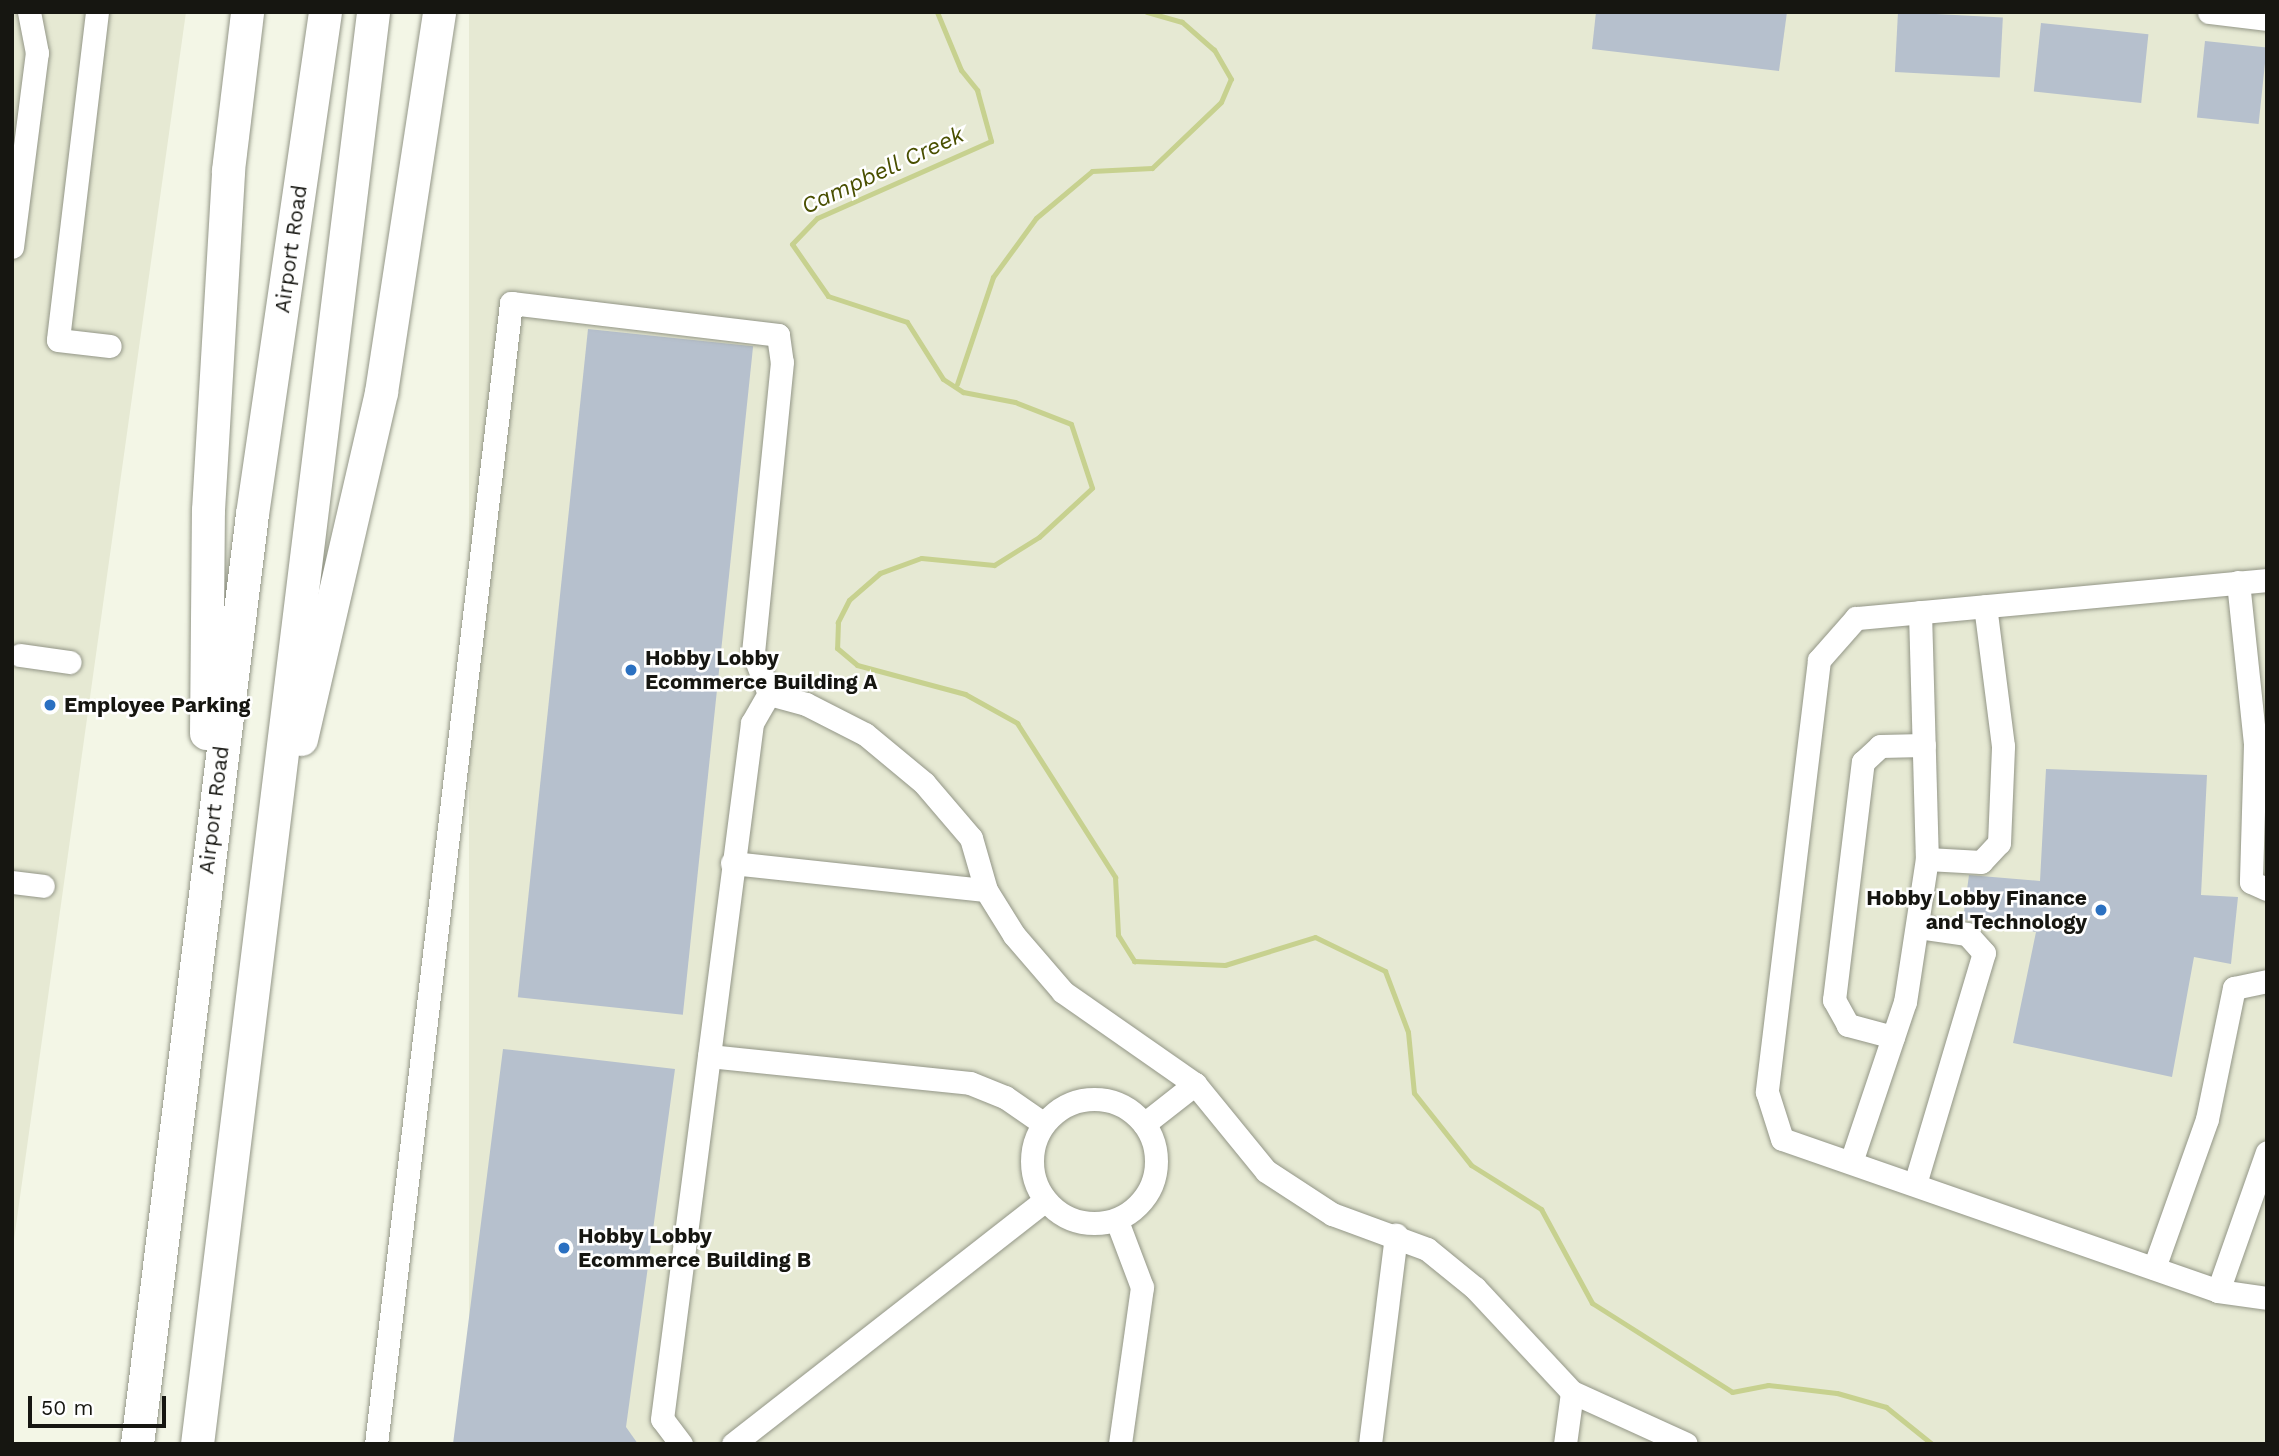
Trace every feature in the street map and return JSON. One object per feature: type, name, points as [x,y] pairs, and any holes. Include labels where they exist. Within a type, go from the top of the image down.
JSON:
[{"type":"highway","points":[[205,886],[208,510],[228,170],[247,12]]},
{"type":"highway","name":"Airport Road","points":[[137,1444],[205,886],[325,12]]},
{"type":"highway","points":[[198,1444],[373,12]]},
{"type":"highway","points":[[266,880],[361,493],[409,242],[439,12]]},
{"type":"lane","points":[[12,247],[37,53],[29,12]]},
{"type":"lane","points":[[97,12],[58,340],[110,346]]},
{"type":"lane","points":[[2208,12],[2267,19]]},
{"type":"lane","points":[[376,1444],[510,303],[778,335],[782,362],[753,652],[769,694],[864,734],[924,783],[971,838],[986,890],[1063,992],[1195,1084],[1266,1171],[1332,1214],[1396,1235],[1427,1249],[1475,1288],[1572,1392],[1686,1444]]},
{"type":"lane","points":[[2267,580],[1856,618],[1819,660],[1767,1092],[1782,1139],[2218,1291],[2267,1297]]},
{"type":"lane","points":[[2238,582],[2255,744],[2251,882],[2267,889]]},
{"type":"lane","points":[[1927,859],[1981,862],[1999,843],[2003,746],[1985,606]]},
{"type":"lane","points":[[1852,1162],[1893,1037],[1918,927],[1927,859],[1920,612]]},
{"type":"lane","points":[[20,655],[71,662]]},
{"type":"lane","points":[[681,1444],[662,1419],[752,723],[769,694]]},
{"type":"lane","points":[[1893,1037],[1848,1025],[1834,1000],[1863,762],[1880,746],[1924,745]]},
{"type":"lane","points":[[732,863],[986,890]]},
{"type":"lane","points":[[12,882],[43,886]]},
{"type":"lane","points":[[1915,1184],[1984,953],[1967,934],[1918,927]]},
{"type":"lane","points":[[2154,1268],[2207,1119],[2234,988],[2267,981]]},
{"type":"lane","points":[[709,1056],[970,1083],[1005,1097],[1044,1124]]},
{"type":"lane","points":[[1144,1124],[1195,1084]]},
{"type":"lane","points":[[1102,1099],[1144,1124],[1153,1142],[1153,1182],[1117,1221],[1075,1221],[1045,1200],[1032,1162],[1044,1124],[1070,1104],[1102,1099]]},
{"type":"lane","points":[[2218,1291],[2267,1152]]},
{"type":"lane","points":[[733,1444],[1045,1200]]},
{"type":"lane","points":[[1117,1221],[1142,1287],[1120,1444]]},
{"type":"lane","points":[[1370,1444],[1396,1235]]},
{"type":"lane","points":[[1565,1444],[1572,1392]]},
{"type":"shaded area","points":[[12,12],[186,12],[12,1254]]},
{"type":"shaded area","points":[[469,12],[2267,12],[2267,1444],[469,1444]]},
{"type":"building","points":[[1596,12],[1787,12],[1779,71],[1592,49]]},
{"type":"building","points":[[1898,12],[2003,17],[2000,77],[1895,72]]},
{"type":"building","points":[[2041,23],[2148,34],[2141,103],[2034,92]]},
{"type":"building","points":[[2205,41],[2267,47],[2259,124],[2197,118]]},
{"type":"building","name":"Hobby Lobby Ecommerce Building A","points":[[588,329],[753,346],[683,1015],[518,997]]},
{"type":"building","name":"Hobby Lobby Finance and Technology","points":[[2046,769],[2207,775],[2201,895],[2238,897],[2231,964],[2194,957],[2172,1077],[2013,1043],[2036,932],[1963,919],[1969,875],[2040,881]]},
{"type":"building","name":"Hobby Lobby Ecommerce Building B","points":[[503,1049],[675,1069],[626,1427],[638,1444],[453,1444]]},
{"type":"waterway","name":"Campbell Creek","points":[[937,12],[961,70],[977,90],[991,141],[817,218],[792,244],[828,296],[907,322],[943,379],[963,392],[1015,402],[1071,424],[1092,488],[1039,537],[994,565],[921,558],[880,573],[849,600],[838,622],[837,648],[857,665],[965,694],[1017,723],[1115,877],[1118,935],[1134,961],[1225,965],[1315,937],[1385,971],[1408,1032],[1414,1093],[1471,1165],[1541,1209],[1592,1303],[1732,1392],[1768,1385],[1837,1393],[1886,1407],[1932,1444]]},
{"type":"waterway","points":[[957,384],[993,277],[1036,218],[1092,171],[1152,168],[1221,102],[1231,79],[1214,50],[1182,22],[1146,12]]},
{"type":"place","name":"Hobby Lobby Ecommerce Building A","points":[[631,670]]},
{"type":"place","name":"Employee Parking","points":[[50,705]]},
{"type":"place","name":"Hobby Lobby Finance and Technology","points":[[2101,910]]},
{"type":"place","name":"Hobby Lobby Ecommerce Building B","points":[[564,1248]]}]
